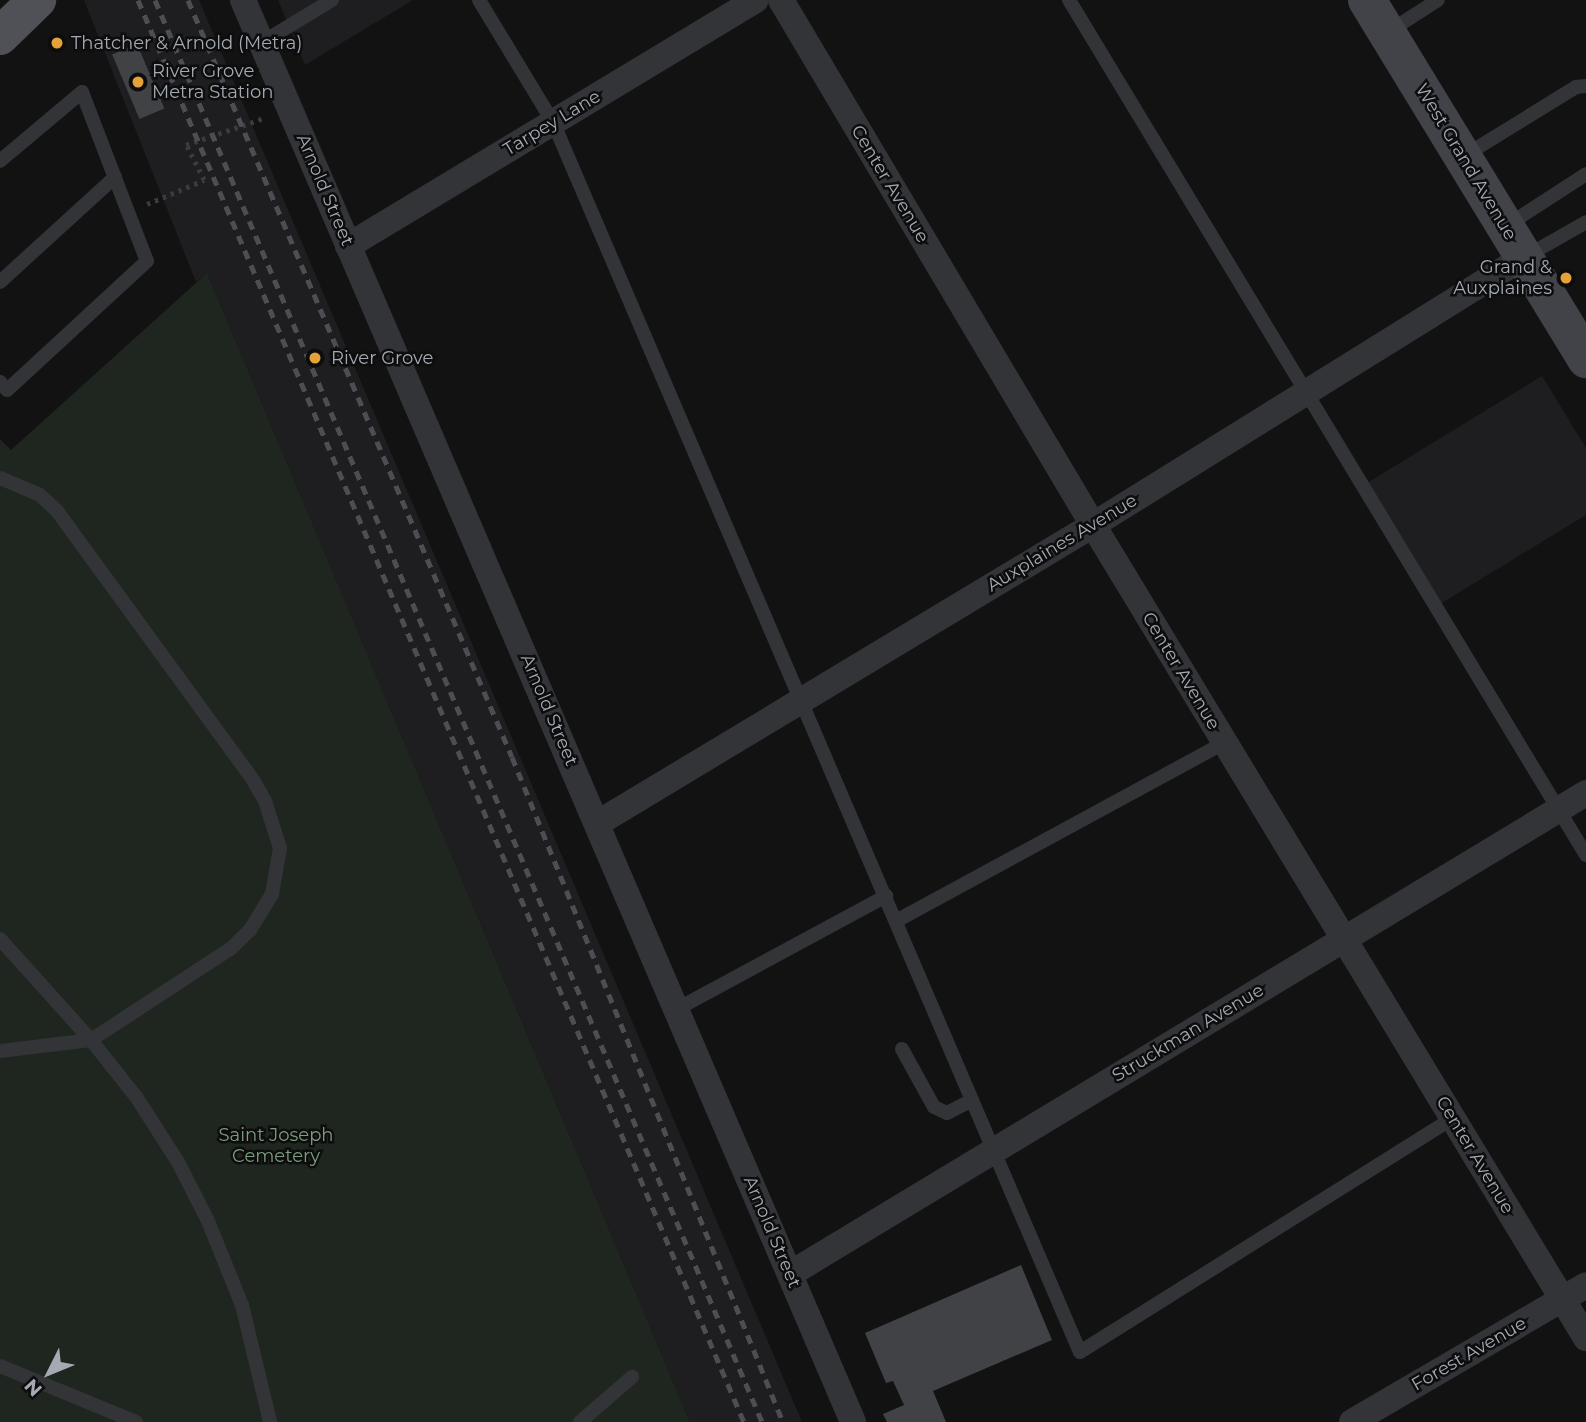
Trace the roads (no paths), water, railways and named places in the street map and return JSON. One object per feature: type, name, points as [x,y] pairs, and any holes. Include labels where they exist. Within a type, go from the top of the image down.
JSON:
[{"type":"main road","points":[[0,36],[37,0]]},
{"type":"main road","name":"West Grand Avenue","points":[[1367,0],[1586,358]]},
{"type":"street","name":"Arnold Street","points":[[243,0],[853,1422]]},
{"type":"street","name":"Tarpey Lane","points":[[348,246],[755,0]]},
{"type":"street","name":"Center Avenue","points":[[782,0],[1093,525],[1586,1338]]},
{"type":"street","name":"Auxplaines Avenue","points":[[598,823],[1093,525],[1309,391],[1515,242]]},
{"type":"street","name":"Struckman Avenue","points":[[790,1274],[1586,793]]},
{"type":"street","name":"Forest Avenue","points":[[1352,1422],[1586,1285]]},
{"type":"lane","points":[[261,43],[332,0]]},
{"type":"lane","points":[[479,0],[553,122],[1080,1352],[1452,1119]]},
{"type":"lane","points":[[1069,0],[1309,391],[1586,855]]},
{"type":"lane","points":[[1387,33],[1438,0]]},
{"type":"lane","points":[[1463,157],[1576,87],[1586,86]]},
{"type":"lane","points":[[0,161],[82,92],[147,261],[7,390],[0,382]]},
{"type":"lane","points":[[1515,242],[1586,174]]},
{"type":"lane","points":[[0,282],[115,177]]},
{"type":"lane","points":[[1515,242],[1586,222]]},
{"type":"lane","points":[[0,478],[40,495],[57,511],[253,780],[270,813],[280,848],[272,894],[250,930],[182,982],[91,1040],[0,1051]]},
{"type":"lane","points":[[896,920],[1224,743]]},
{"type":"lane","points":[[677,1009],[886,896]]},
{"type":"lane","points":[[0,939],[91,1040],[137,1098],[178,1162],[208,1221],[242,1305],[270,1422]]},
{"type":"lane","points":[[902,1049],[934,1107],[947,1113],[972,1100]]},
{"type":"lane","points":[[0,1366],[136,1422]]},
{"type":"lane","points":[[580,1422],[632,1377]]},
{"type":"railway","points":[[138,0],[744,1422]]},
{"type":"railway","points":[[155,0],[762,1422]]},
{"type":"railway","points":[[188,0],[512,757],[783,1422]]},
{"type":"place","name":"Thatcher & Arnold (Metra)","points":[[57,43]]},
{"type":"place","name":"River Grove Metra Station","points":[[138,82]]},
{"type":"place","name":"Grand & Auxplaines","points":[[1566,278]]},
{"type":"place","name":"River Grove","points":[[315,358]]},
{"type":"park label","name":"Saint Joseph Cemetery","points":[[276,1146]]}]
